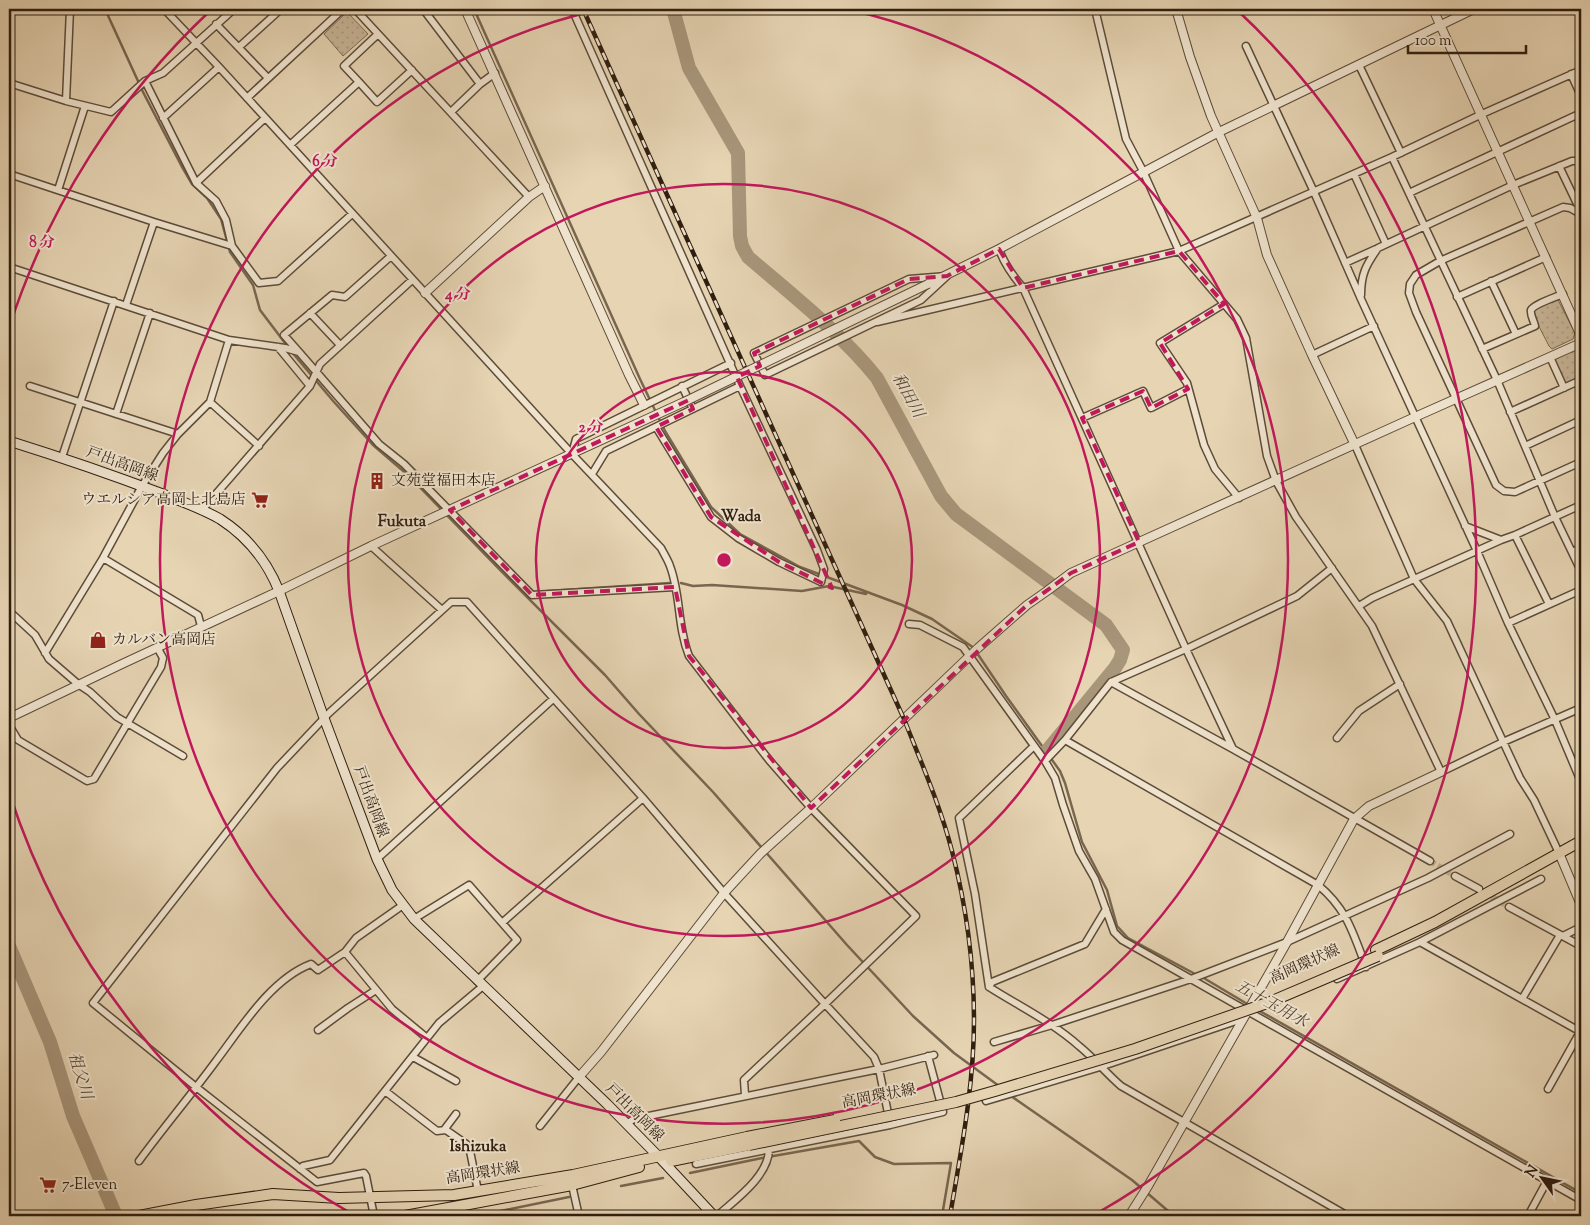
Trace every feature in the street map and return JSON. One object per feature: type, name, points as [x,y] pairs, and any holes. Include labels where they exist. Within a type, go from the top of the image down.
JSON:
[{"type":"main road","name":"戸出高岡線","points":[[9,441],[62,457],[202,510],[239,534],[262,556],[280,591],[324,718],[377,859],[392,890],[414,919],[579,1077],[715,1216]]},
{"type":"main road","name":"高岡環状線","points":[[139,1216],[196,1205],[273,1194],[339,1198],[454,1195],[661,1160],[748,1141],[947,1104],[1134,1049],[1270,1002],[1377,953],[1416,938],[1560,857],[1581,841]]},
{"type":"main road","name":"高岡環状線","points":[[1560,857],[1581,849]]},
{"type":"main road","name":"高岡環状線","points":[[405,1216],[572,1185],[661,1160]]},
{"type":"street","points":[[66,100],[70,9]]},
{"type":"street","points":[[164,9],[572,454],[661,548],[670,565],[676,587],[683,640],[689,656],[769,760],[811,808],[916,916],[744,1080],[745,1096]]},
{"type":"street","points":[[9,82],[111,112],[144,82],[163,73],[234,9]]},
{"type":"street","points":[[239,47],[281,9]]},
{"type":"street","points":[[247,98],[344,9]]},
{"type":"street","points":[[355,9],[529,197]]},
{"type":"street","points":[[423,9],[480,84]]},
{"type":"street","points":[[465,9],[629,375],[645,405]]},
{"type":"street","points":[[572,9],[731,362],[740,386],[824,569],[821,582],[779,562],[738,538],[711,517],[657,427]]},
{"type":"street","points":[[1095,9],[1126,139],[1143,171],[1179,251],[1237,319],[1246,338],[1267,456],[1276,481],[1296,517],[1372,626],[1441,772]]},
{"type":"street","points":[[1176,9],[1190,57],[1211,116],[1257,218],[1267,255],[1355,445],[1414,579],[1447,621],[1520,778],[1534,800],[1581,905]]},
{"type":"street","points":[[1433,9],[1581,336]]},
{"type":"street","points":[[9,718],[78,684],[280,591],[371,546],[684,402],[947,276],[1219,132],[1474,9]]},
{"type":"street","points":[[216,24],[268,78]]},
{"type":"street","points":[[378,34],[344,66],[359,82],[378,102],[412,70]]},
{"type":"street","points":[[1246,46],[1314,192],[1508,623],[1555,720],[1579,777]]},
{"type":"street","points":[[1359,65],[1401,153]]},
{"type":"street","points":[[163,118],[219,67]]},
{"type":"street","points":[[877,322],[1179,251],[1392,158],[1482,114],[1581,70]]},
{"type":"street","points":[[451,112],[480,84],[495,73]]},
{"type":"street","points":[[1571,74],[1581,96]]},
{"type":"street","points":[[144,82],[196,182],[216,200],[226,220],[231,246],[258,283],[278,281],[352,214]]},
{"type":"street","points":[[290,145],[359,82]]},
{"type":"street","points":[[58,190],[86,106]]},
{"type":"street","points":[[1408,193],[1581,113]]},
{"type":"street","points":[[196,182],[265,118]]},
{"type":"street","points":[[1392,158],[1497,380],[1555,517],[1581,570]]},
{"type":"street","points":[[1345,263],[1424,228],[1513,185],[1572,160],[1581,161]]},
{"type":"street","points":[[1559,166],[1581,213]]},
{"type":"street","points":[[9,174],[231,246]]},
{"type":"street","points":[[1354,174],[1386,244]]},
{"type":"street","points":[[425,293],[529,197],[544,186]]},
{"type":"street","points":[[1581,213],[1564,207],[1440,261],[1416,275],[1410,284],[1409,293],[1496,485],[1504,491],[1516,492],[1581,462]]},
{"type":"street","points":[[126,305],[154,222]]},
{"type":"street","points":[[999,248],[1002,260],[1023,288],[1186,649],[1233,748]]},
{"type":"street","points":[[1361,299],[1361,279],[1368,262],[1378,248]]},
{"type":"street","points":[[314,379],[284,335],[332,295],[345,297],[391,256]]},
{"type":"street","points":[[1457,297],[1546,257]]},
{"type":"street","points":[[9,267],[229,340],[281,347],[296,351]]},
{"type":"street","points":[[947,276],[921,300],[765,375],[754,353],[908,279],[947,276]]},
{"type":"street","points":[[202,510],[259,446],[314,379],[320,364],[412,280]]},
{"type":"street","points":[[1491,281],[1516,334]]},
{"type":"street","points":[[1482,349],[1535,326],[1531,314],[1532,308],[1563,294]]},
{"type":"street","points":[[62,457],[114,301]]},
{"type":"street","points":[[1224,304],[1160,343],[1187,383],[1204,445],[1215,469],[1239,498]]},
{"type":"street","points":[[116,414],[150,313]]},
{"type":"street","points":[[310,313],[340,345]]},
{"type":"street","points":[[1312,354],[1374,326]]},
{"type":"street","points":[[44,653],[103,558],[142,486],[163,453],[178,434],[210,402],[229,340]]},
{"type":"street","points":[[540,1126],[601,1052],[724,894],[764,850],[811,808],[973,653],[1027,605],[1072,573],[1581,343]]},
{"type":"street","points":[[281,347],[379,444],[404,464],[532,595],[676,587]]},
{"type":"street","points":[[1550,357],[1564,388]]},
{"type":"street","points":[[572,454],[576,439],[731,362]]},
{"type":"street","points":[[1510,412],[1581,380]]},
{"type":"street","points":[[30,386],[178,434]]},
{"type":"street","points":[[682,386],[693,409]]},
{"type":"street","points":[[592,474],[606,451],[740,386]]},
{"type":"street","points":[[1082,418],[1143,392],[1151,408],[1188,389]]},
{"type":"street","points":[[210,402],[259,446]]},
{"type":"street","points":[[1525,446],[1581,420]]},
{"type":"street","points":[[1359,606],[1372,598],[1581,504]]},
{"type":"street","points":[[1465,526],[1501,540]]},
{"type":"street","points":[[1515,535],[1549,604]]},
{"type":"street","points":[[371,546],[442,610]]},
{"type":"street","points":[[1572,552],[1581,548]]},
{"type":"street","points":[[103,558],[198,615],[202,626]]},
{"type":"street","points":[[1046,760],[1065,740],[1111,682],[1186,649],[1296,596],[1332,568]]},
{"type":"street","points":[[1508,623],[1581,590]]},
{"type":"street","points":[[374,1216],[364,1173],[317,1182],[93,1003],[277,768],[324,718],[451,602],[467,602],[643,798],[724,894],[874,1057],[879,1069],[890,1124]]},
{"type":"street","points":[[9,611],[35,635],[49,659],[117,717],[183,756]]},
{"type":"street","points":[[909,624],[920,625],[973,653],[1034,746],[1046,760],[1055,778],[1079,851],[1095,879],[1114,932],[1122,940],[1581,1200]]},
{"type":"street","points":[[9,725],[18,740],[90,781],[96,776],[161,667],[163,658],[157,647]]},
{"type":"street","points":[[1111,682],[1233,748],[1430,861]]},
{"type":"street","points":[[1337,738],[1359,712],[1400,684]]},
{"type":"street","points":[[377,859],[554,698]]},
{"type":"street","points":[[1129,1216],[1287,942],[1354,819],[1369,806],[1503,742],[1581,708]]},
{"type":"street","points":[[1065,740],[1318,885],[1332,896],[1345,916],[1366,967]]},
{"type":"street","points":[[988,987],[976,894],[959,818],[1034,746]]},
{"type":"street","points":[[502,922],[643,798]]},
{"type":"street","points":[[994,1042],[1191,979],[1287,942],[1428,878],[1510,834]]},
{"type":"street","points":[[1455,876],[1479,889]]},
{"type":"street","points":[[1257,1012],[1366,967],[1420,942],[1541,879]]},
{"type":"street","points":[[300,1169],[303,1166],[330,1160],[439,1023],[480,984],[517,940],[469,885],[414,919]]},
{"type":"street","points":[[139,1161],[236,1034],[273,990],[299,968],[311,964],[318,970],[344,952],[356,938],[403,905]]},
{"type":"street","points":[[1509,906],[1581,946]]},
{"type":"street","points":[[988,987],[992,982],[1085,944],[1106,909]]},
{"type":"street","points":[[1522,999],[1562,936],[1581,927]]},
{"type":"street","points":[[1420,942],[1581,1032],[1548,1089]]},
{"type":"street","points":[[344,952],[392,1009],[427,1038]]},
{"type":"street","points":[[988,987],[1052,1025],[1080,1046],[1121,1086],[1348,1216]]},
{"type":"street","points":[[318,1030],[376,990]]},
{"type":"street","points":[[986,1101],[1100,1067],[1236,1021]]},
{"type":"street","points":[[626,1124],[634,1119],[879,1069],[930,1055],[943,1112],[696,1164]]},
{"type":"street","points":[[413,1057],[456,1081]]},
{"type":"street","points":[[385,1091],[437,1131],[446,1130],[469,1146],[478,1191]]},
{"type":"street","points":[[444,1130],[456,1114]]},
{"type":"street","points":[[715,1216],[757,1179],[767,1161],[769,1149]]},
{"type":"street","points":[[1528,1216],[1547,1181]]},
{"type":"street","points":[[572,1185],[578,1212],[575,1216]]},
{"type":"highlighted area","points":[[999,249],[1023,288],[1179,251],[1224,304],[1160,343],[1188,389],[1151,408],[1143,391],[1082,418],[1139,542],[1071,573],[1027,605],[811,808],[689,656],[675,587],[532,595],[450,510],[689,400],[693,409],[656,427],[711,517],[779,562],[832,588],[737,377],[760,366],[754,353],[909,279],[947,276]]},
{"type":"shaded area","points":[[347,12],[368,34],[343,56],[324,34]]},
{"type":"shaded area","points":[[1558,300],[1575,333],[1573,339],[1552,349],[1532,313],[1535,308]]},
{"type":"shaded area","points":[[1576,348],[1581,349],[1581,377],[1567,383],[1563,381],[1554,360]]},
{"type":"waterway","points":[[105,9],[143,92],[181,165],[192,184],[207,198],[221,219],[230,252],[253,285],[260,310],[288,347]]},
{"type":"waterway","points":[[474,9],[640,379],[665,431],[711,507],[740,534],[800,567],[902,605],[932,619],[974,648]]},
{"type":"waterway","name":"和田川","points":[[673,9],[689,68],[738,153],[740,236],[742,246],[748,257],[832,330],[877,378],[941,496],[956,514],[1106,625],[1123,650],[1115,668],[1046,752]]},
{"type":"waterway","points":[[291,351],[373,445],[409,476],[605,675],[713,792],[847,945],[913,1016],[954,1053],[999,1086]]},
{"type":"waterway","points":[[534,592],[670,583]]},
{"type":"waterway","points":[[681,583],[693,586],[712,585],[802,591],[829,586],[866,594]]},
{"type":"waterway","name":"五十玉用水","points":[[977,653],[1060,771],[1082,842],[1107,890],[1117,926],[1128,938],[1197,975]]},
{"type":"waterway","name":"祖父川","points":[[9,946],[50,1042],[73,1116],[116,1216]]},
{"type":"waterway","name":"五十玉用水","points":[[1202,977],[1249,1005]]},
{"type":"waterway","name":"五十玉用水","points":[[1258,1010],[1581,1193]]},
{"type":"waterway","points":[[1011,1096],[1132,1180],[1174,1216]]},
{"type":"waterway","points":[[690,1173],[859,1141],[875,1157],[894,1164],[951,1163],[942,1216]]},
{"type":"waterway","points":[[621,1186],[663,1178]]},
{"type":"waterway","points":[[476,1216],[569,1197]]},
{"type":"tunnel","points":[[1430,861],[1455,876]]},
{"type":"tunnel","points":[[1484,892],[1509,907]]},
{"type":"railway","points":[[583,9],[904,719],[942,817],[957,871],[968,935],[973,978],[974,1020],[969,1094],[950,1216]]},
{"type":"place","name":"文苑堂福田本店","points":[[377,481]]},
{"type":"place","name":"ウエルシア高岡上北島店","points":[[260,500]]},
{"type":"place","name":"カルバン高岡店","points":[[98,640]]},
{"type":"place","name":"7-Eleven","points":[[48,1185]]},
{"type":"district","name":"Wada","points":[[741,517]]},
{"type":"district","name":"Fukuta","points":[[402,522]]},
{"type":"district","name":"Ishizuka","points":[[478,1147]]}]
